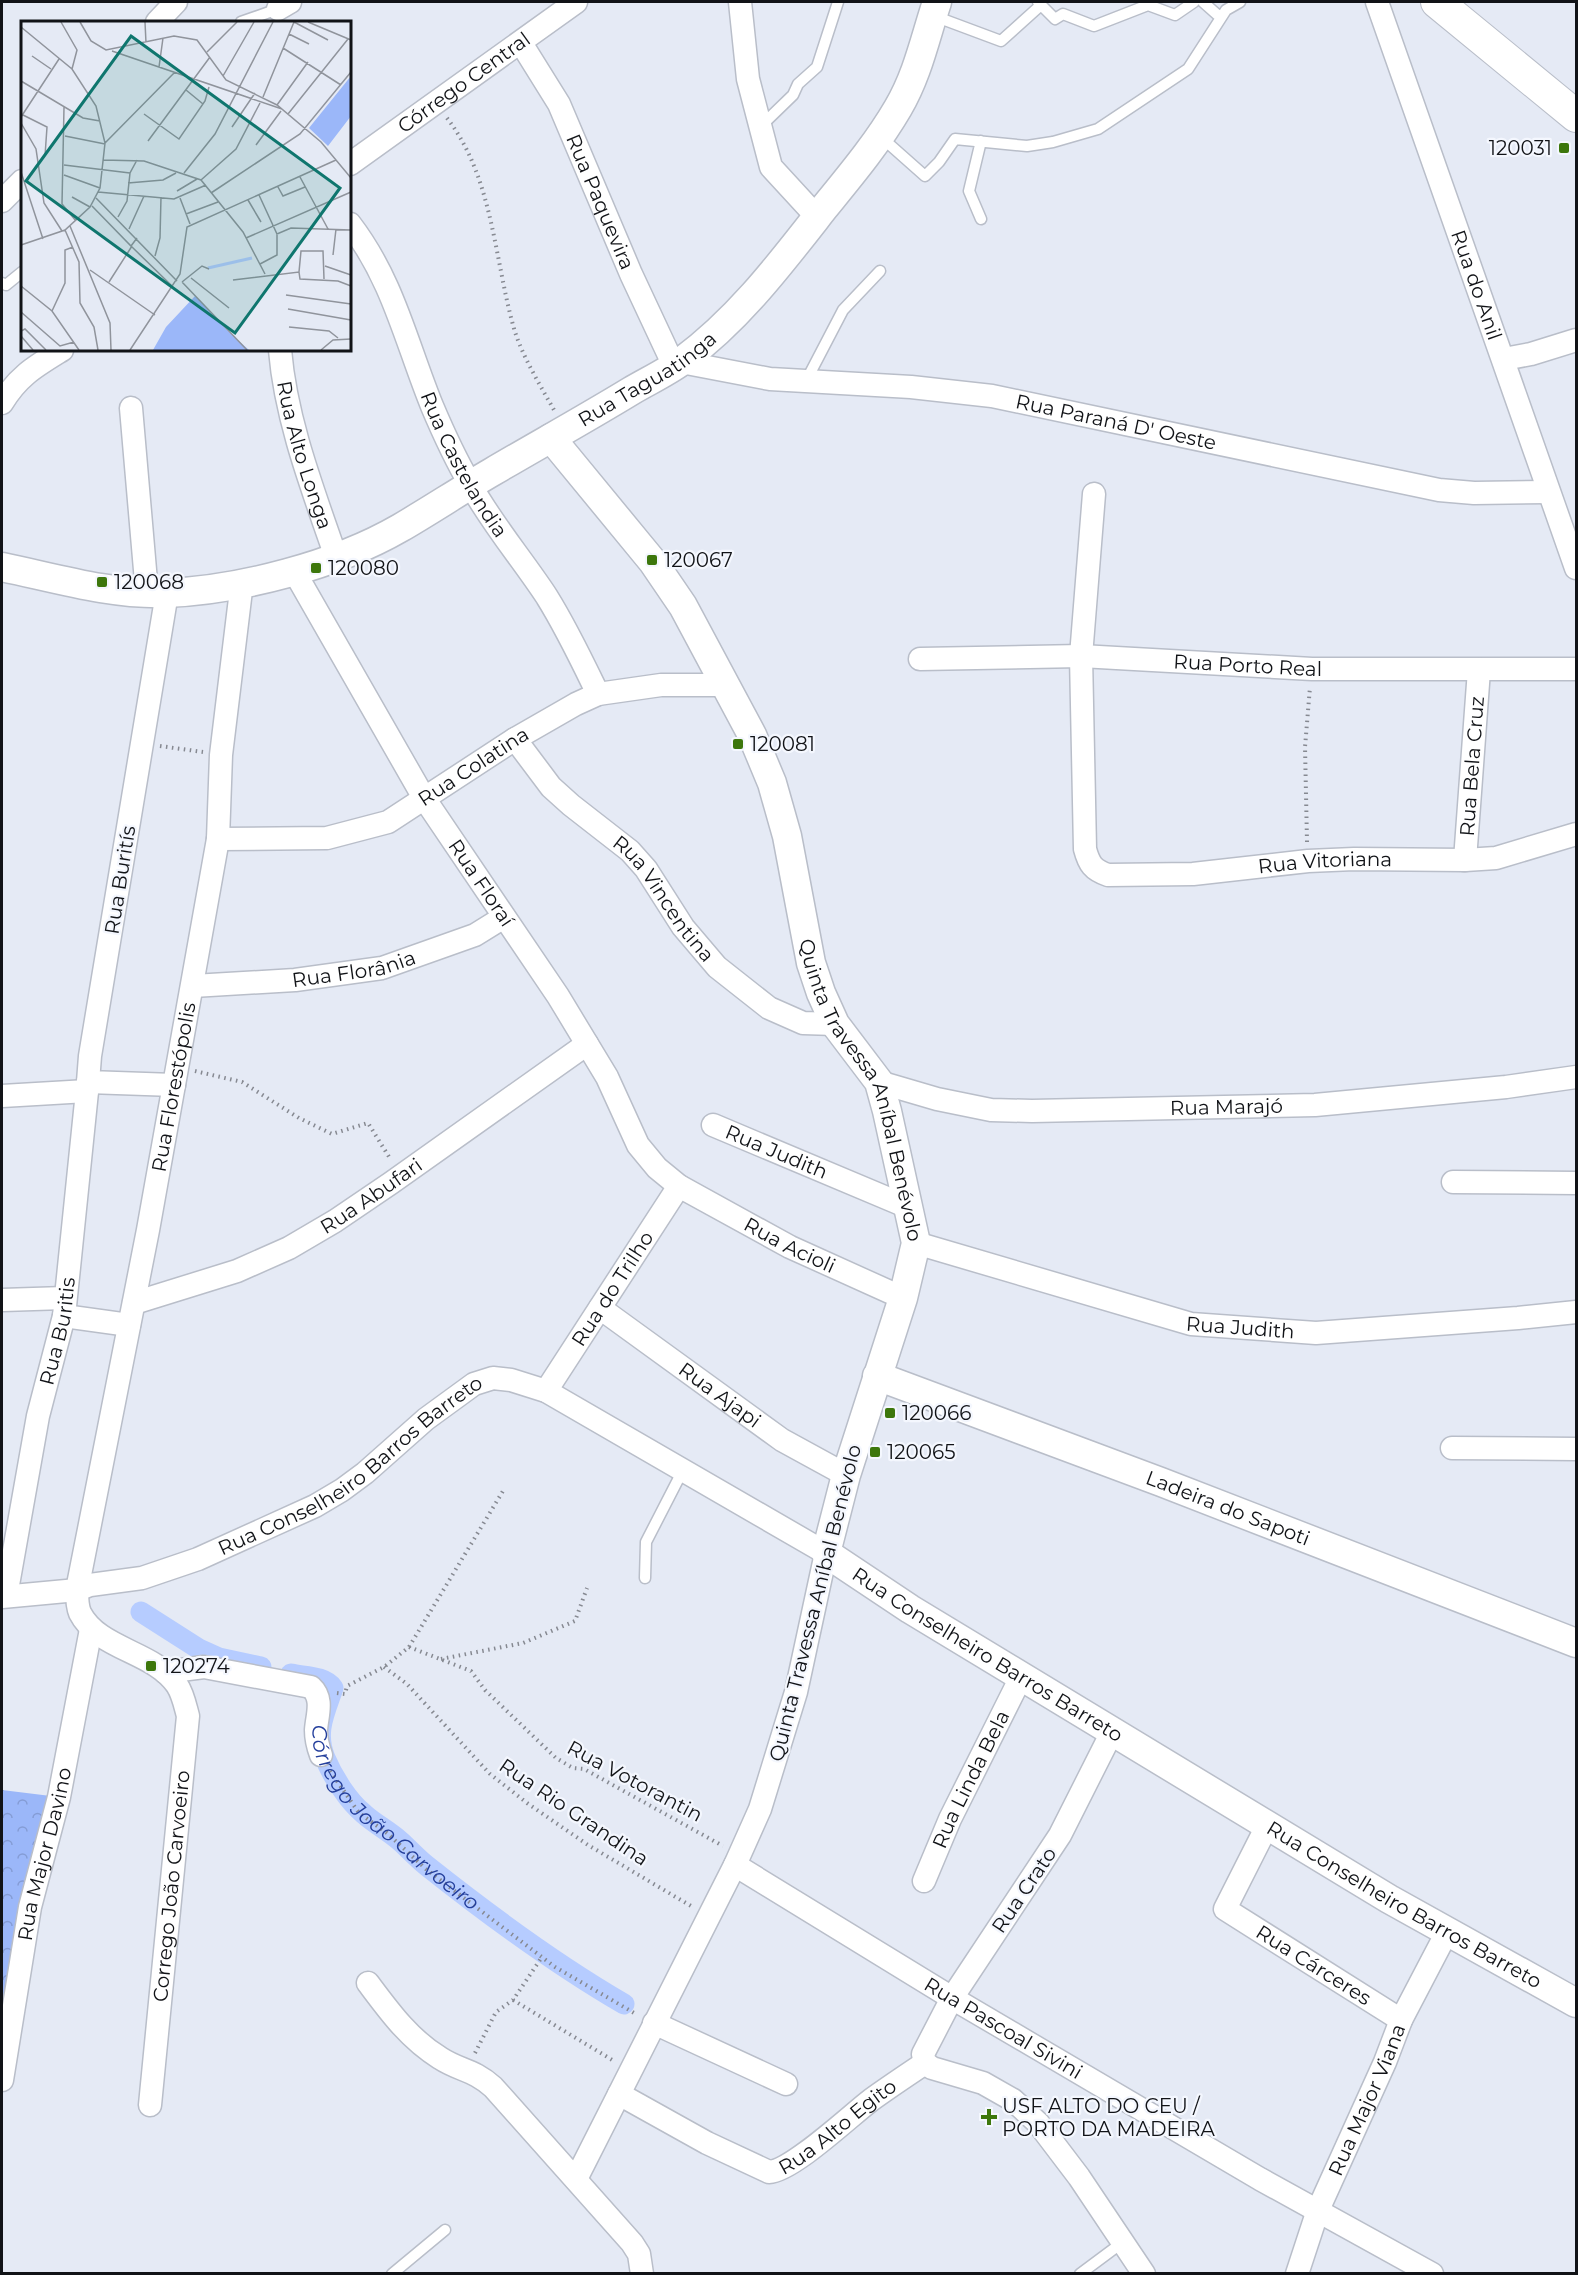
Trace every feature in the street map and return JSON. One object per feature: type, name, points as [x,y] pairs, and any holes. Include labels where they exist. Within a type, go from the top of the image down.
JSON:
[{"type":"main road","points":[[1437,2],[1576,116]]},
{"type":"street","points":[[159,21],[176,2]]},
{"type":"street","name":"Córrego Central","points":[[351,163],[576,2]]},
{"type":"street","points":[[740,2],[748,79],[771,167],[817,217]]},
{"type":"street","name":"Rua do Anil","points":[[1377,2],[1576,568]]},
{"type":"street","name":"Rua Taguatinga","points":[[2,567],[112,589],[157,593],[214,588],[294,571],[336,557],[398,529],[470,484],[677,364],[724,326],[757,291],[879,136],[898,108],[912,80],[935,9]]},
{"type":"street","name":"Rua Paquevira","points":[[521,43],[558,104],[631,274],[677,364]]},
{"type":"street","points":[[2,201],[21,182]]},
{"type":"street","name":"Rua Castelandia","points":[[351,225],[373,258],[397,306],[432,407],[470,484],[546,596],[570,636],[598,694]]},
{"type":"street","points":[[1504,359],[1531,354],[1576,340]]},
{"type":"street","points":[[6,395],[24,373],[60,351]]},
{"type":"street","name":"Rua Alto Longa","points":[[280,351],[282,373],[296,433],[336,557]]},
{"type":"street","name":"Rua Paraná D' Oeste","points":[[677,364],[770,380],[960,391],[1439,490],[1474,494],[1548,492]]},
{"type":"street","name":"Rua Buritís","points":[[88,1087],[90,1056],[143,743],[157,593],[131,408]]},
{"type":"street","name":"Quinta Travessa Aníbal Benévolo","points":[[557,434],[653,562],[683,606],[752,735],[772,783],[787,836],[811,963],[820,993],[835,1024],[879,1082],[915,1243],[903,1298],[846,1474],[826,1553],[796,1692],[760,1809],[709,1917],[576,2180]]},
{"type":"street","points":[[1081,656],[1094,495]]},
{"type":"street","name":"Rua Floraí","points":[[294,571],[424,798],[558,996],[607,1077],[638,1145],[657,1168],[679,1186]]},
{"type":"street","name":"Rua Florestópolis","points":[[77,1590],[132,1314],[218,839],[221,755],[243,582]]},
{"type":"street","name":"Rua Porto Real","points":[[920,659],[1081,656],[1312,669],[1576,669]]},
{"type":"street","name":"Rua Vitoriana","points":[[1081,656],[1085,849],[1088,861],[1095,871],[1108,875],[1193,874],[1308,861],[1465,860],[1505,856],[1576,834]]},
{"type":"street","name":"Rua Bela Cruz","points":[[1465,860],[1479,670]]},
{"type":"street","name":"Rua Colatina","points":[[218,839],[327,838],[388,822],[515,739],[598,694],[661,685],[727,685]]},
{"type":"street","name":"Rua Vincentina","points":[[515,739],[551,786],[571,805],[630,850],[646,869],[683,927],[717,967],[769,1008],[803,1023],[835,1024]]},
{"type":"street","name":"Rua Florânia","points":[[193,986],[295,980],[382,968],[475,935],[504,917]]},
{"type":"street","name":"Rua Abufari","points":[[132,1314],[289,1248],[335,1221],[587,1044]]},
{"type":"street","points":[[2,1095],[176,1076]]},
{"type":"street","name":"Rua Marajó","points":[[879,1082],[937,1099],[991,1110],[1032,1112],[1315,1105],[1495,1088],[1576,1077]]},
{"type":"street","name":"Rua Buritis","points":[[6,1590],[38,1416],[64,1307],[88,1087]]},
{"type":"street","name":"Rua Judith","points":[[713,1125],[908,1207]]},
{"type":"street","points":[[1453,1182],[1576,1183]]},
{"type":"street","name":"Rua Acioli","points":[[679,1186],[790,1247],[903,1298]]},
{"type":"street","name":"Rua do Trilho","points":[[546,1391],[679,1186]]},
{"type":"street","name":"Rua Judith","points":[[915,1243],[1191,1324],[1316,1333],[1576,1312]]},
{"type":"street","points":[[2,1300],[132,1314]]},
{"type":"street","name":"Rua Ajapi","points":[[600,1308],[782,1440],[846,1474]]},
{"type":"street","name":"Ladeira do Sapoti","points":[[877,1376],[1161,1482],[1576,1643]]},
{"type":"street","name":"Rua Conselheiro Barros Barreto","points":[[6,1590],[77,1590],[90,1585],[142,1578],[198,1559],[315,1506],[365,1473],[426,1419],[474,1384],[493,1378],[511,1380],[546,1391],[826,1553],[910,1610],[1389,1899],[1576,2003]]},
{"type":"street","points":[[1452,1448],[1576,1449]]},
{"type":"street","points":[[77,1590],[79,1611],[91,1629],[165,1672],[204,1667],[311,1687],[319,1700],[316,1730],[321,1755]]},
{"type":"street","name":"Rua Major Davino","points":[[2,2080],[30,1907],[59,1797],[91,1629]]},
{"type":"street","name":"Corrego João Carvoeiro","points":[[150,2105],[188,1716],[184,1698],[177,1684],[165,1672]]},
{"type":"street","name":"Rua Linda Bela","points":[[924,1881],[950,1819],[1022,1677]]},
{"type":"street","name":"Rua Crato","points":[[926,2053],[952,1998],[1060,1835],[1112,1731]]},
{"type":"street","name":"Rua Cárceres","points":[[1268,1824],[1225,1909],[1401,2020]]},
{"type":"street","name":"Rua Pascoal Sivini","points":[[737,1860],[952,1998],[1260,2179],[1432,2274]]},
{"type":"street","name":"Rua Major Viana","points":[[1297,2274],[1318,2210],[1401,2020],[1448,1932]]},
{"type":"street","points":[[368,1983],[402,2027],[422,2045],[441,2059],[481,2076],[493,2087],[553,2157],[632,2242],[639,2254],[642,2274]]},
{"type":"street","points":[[654,2023],[786,2085]]},
{"type":"street","points":[[926,2053],[932,2068],[983,2083],[1013,2100],[1038,2123],[1079,2177],[1144,2274]]},
{"type":"street","name":"Rua Alto Egito","points":[[619,2094],[707,2143],[769,2172],[775,2172],[798,2158],[926,2053]]},
{"type":"lane","points":[[759,128],[793,95],[798,84],[817,67],[838,2]]},
{"type":"lane","points":[[935,9],[1001,41],[1040,3],[1055,19],[1063,14],[1095,26],[1148,5],[1175,15],[1194,2]]},
{"type":"lane","points":[[1203,2],[1221,18]]},
{"type":"lane","points":[[879,136],[925,176],[939,162],[955,139],[1027,146],[1053,142],[1098,129],[1188,69],[1226,10],[1240,2]]},
{"type":"lane","points":[[243,21],[284,5]]},
{"type":"lane","points":[[981,141],[969,191],[981,219]]},
{"type":"lane","points":[[806,381],[843,310],[880,271]]},
{"type":"lane","points":[[2,283],[6,285],[21,273]]},
{"type":"lane","points":[[645,1578],[646,1542],[683,1470]]},
{"type":"lane","points":[[392,2274],[445,2230]]},
{"type":"lane","points":[[1080,2274],[1124,2242]]},
{"type":"path","points":[[436,103],[453,125],[469,153],[479,178],[516,333],[557,434]]},
{"type":"path","points":[[1308,861],[1305,747],[1312,669]]},
{"type":"path","points":[[143,743],[221,755]]},
{"type":"path","points":[[176,1076],[242,1082],[299,1118],[332,1134],[368,1123],[401,1175]]},
{"type":"path","points":[[345,1694],[346,1686],[384,1666],[409,1647],[503,1491]]},
{"type":"path","points":[[441,1659],[523,1643],[575,1621],[587,1588]]},
{"type":"path","name":"Rua Votorantin","points":[[409,1647],[471,1671],[485,1690],[556,1758],[573,1768],[584,1769],[737,1860]]},
{"type":"path","name":"Rua Rio Grandina","points":[[384,1666],[407,1684],[490,1774],[526,1803],[588,1845],[709,1917]]},
{"type":"path","points":[[321,1755],[347,1799],[359,1813],[387,1833],[427,1870],[542,1957],[616,2003],[654,2023]]},
{"type":"path","points":[[466,2069],[496,2012],[513,2000],[542,1957]]},
{"type":"path","points":[[513,2000],[630,2070]]},
{"type":"green space","points":[[2,1790],[59,1797],[2,2080]]},
{"type":"waterway","name":"Córrego João Carvoeiro","points":[[141,1612],[199,1649],[219,1658],[261,1667]]},
{"type":"waterway","name":"Córrego João Carvoeiro","points":[[291,1674],[320,1679],[333,1688],[322,1722],[320,1739],[322,1749],[337,1781],[358,1809],[499,1921],[573,1973],[624,2004]]},
{"type":"place","name":"120031","points":[[1564,148]]},
{"type":"place","name":"120067","points":[[652,560]]},
{"type":"place","name":"120080","points":[[316,568]]},
{"type":"place","name":"120068","points":[[102,582]]},
{"type":"place","name":"120081","points":[[738,744]]},
{"type":"place","name":"120066","points":[[890,1413]]},
{"type":"place","name":"120065","points":[[875,1452]]},
{"type":"place","name":"120274","points":[[151,1666]]},
{"type":"place","name":"USF ALTO DO CEU / PORTO DA MADEIRA","points":[[989,2117]]}]
